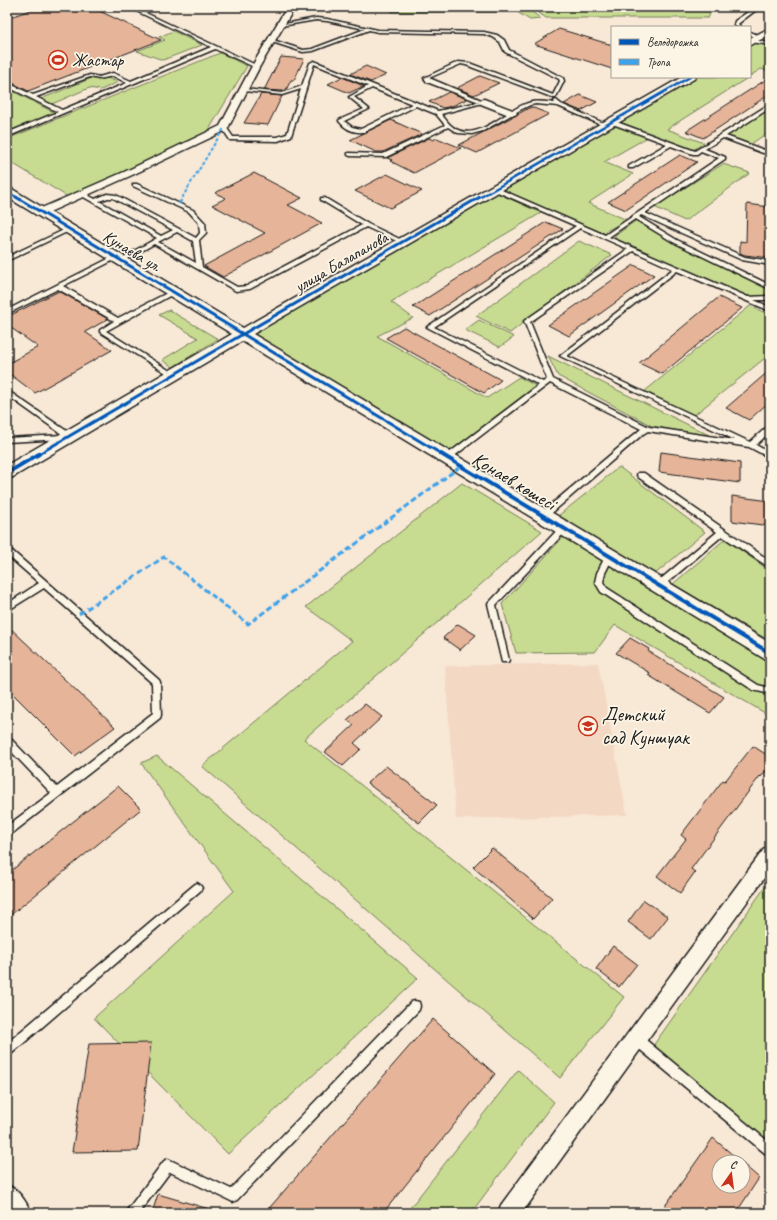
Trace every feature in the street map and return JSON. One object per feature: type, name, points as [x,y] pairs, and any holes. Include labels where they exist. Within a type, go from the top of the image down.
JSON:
[{"type":"street","points":[[41,212],[224,128],[256,66],[291,7]]},
{"type":"street","points":[[753,38],[770,31]]},
{"type":"street","name":"улица Балапанова","points":[[7,473],[172,375],[688,78]]},
{"type":"street","points":[[484,102],[512,113]]},
{"type":"street","name":"Кунаева ул.","points":[[7,192],[243,334]]},
{"type":"street","name":"Қонаев көшесі","points":[[243,334],[770,653]]},
{"type":"street","points":[[509,1213],[770,855]]},
{"type":"street","points":[[7,1196],[20,1213]]},
{"type":"lane","points":[[130,7],[256,66]]},
{"type":"lane","points":[[738,26],[736,24],[737,22],[758,7]]},
{"type":"lane","points":[[281,25],[316,19],[327,20],[367,30],[484,33],[496,36],[507,50],[561,78],[561,85],[554,97]]},
{"type":"lane","points":[[308,56],[313,50],[367,30]]},
{"type":"lane","points":[[753,38],[770,44]]},
{"type":"lane","points":[[271,41],[308,56],[372,86],[438,113],[484,102]]},
{"type":"lane","points":[[7,135],[215,47]]},
{"type":"lane","points":[[224,128],[232,139],[285,138],[289,135],[312,63],[308,56]]},
{"type":"lane","points":[[484,102],[429,81],[426,78],[463,62],[554,97],[559,106]]},
{"type":"lane","points":[[33,97],[90,76],[99,78],[113,74],[131,83]]},
{"type":"lane","points":[[10,86],[62,112]]},
{"type":"lane","points":[[372,86],[351,97],[367,108],[340,121],[343,124],[356,131],[362,131],[416,104]]},
{"type":"lane","points":[[244,90],[282,94],[304,87]]},
{"type":"lane","points":[[438,113],[443,121],[462,134],[474,134],[529,104],[541,102],[559,106],[695,153],[770,106]]},
{"type":"lane","points":[[350,154],[384,156],[449,125]]},
{"type":"lane","points":[[722,136],[765,152],[770,148]]},
{"type":"lane","points":[[631,167],[671,144]]},
{"type":"lane","points":[[605,237],[723,158],[700,149]]},
{"type":"lane","points":[[135,185],[191,211],[202,223],[203,233],[196,240]]},
{"type":"lane","points":[[495,189],[770,309]]},
{"type":"lane","points":[[82,194],[161,238]]},
{"type":"lane","points":[[95,201],[107,196],[114,196],[196,240]]},
{"type":"lane","points":[[323,200],[366,225],[403,242]]},
{"type":"lane","points":[[639,215],[744,259],[770,263]]},
{"type":"lane","points":[[639,215],[675,241],[770,287]]},
{"type":"lane","points":[[154,242],[236,289],[248,288],[366,225]]},
{"type":"lane","points":[[543,385],[430,327],[580,226]]},
{"type":"lane","points":[[7,259],[70,229]]},
{"type":"lane","points":[[7,312],[176,230]]},
{"type":"lane","points":[[196,240],[199,268]]},
{"type":"lane","points":[[632,249],[527,321],[550,380],[647,429],[751,445]]},
{"type":"lane","points":[[677,268],[563,356],[751,445],[770,456]]},
{"type":"lane","points":[[58,286],[118,321]]},
{"type":"lane","points":[[172,375],[102,331],[173,292]]},
{"type":"lane","points":[[745,298],[770,298]]},
{"type":"lane","points":[[447,458],[550,380]]},
{"type":"lane","points":[[7,392],[69,436]]},
{"type":"lane","points":[[751,445],[770,428]]},
{"type":"lane","points":[[543,516],[641,432],[647,429]]},
{"type":"lane","points":[[7,440],[69,436]]},
{"type":"lane","points":[[641,474],[770,564]]},
{"type":"lane","points":[[505,660],[492,604],[564,528]]},
{"type":"lane","points":[[659,585],[723,531]]},
{"type":"lane","points":[[7,551],[156,682],[157,715],[7,832]]},
{"type":"lane","points":[[610,555],[601,573],[599,582],[604,590],[756,688],[770,691]]},
{"type":"lane","points":[[7,608],[44,584]]},
{"type":"lane","points":[[7,741],[57,793]]},
{"type":"lane","points":[[7,1050],[197,888]]},
{"type":"lane","points":[[132,1213],[168,1165],[233,1196],[415,1006]]},
{"type":"lane","points":[[636,1039],[770,1150]]},
{"type":"shaded area","points":[[598,663],[627,815],[456,819],[445,666]]},
{"type":"green space","points":[[391,7],[526,7],[541,19],[530,20],[517,12],[392,12]]},
{"type":"green space","points":[[542,7],[636,7],[638,11],[703,7],[705,11],[711,12],[708,18],[546,18],[539,13]]},
{"type":"green space","points":[[173,31],[202,45],[163,60],[137,51],[165,40],[159,37]]},
{"type":"green space","points":[[755,42],[770,45],[770,72],[761,69],[751,75],[751,44]]},
{"type":"green space","points":[[220,53],[247,66],[207,133],[68,197],[7,160],[7,139]]},
{"type":"green space","points":[[99,75],[118,82],[101,90],[89,88],[52,104],[41,99]]},
{"type":"green space","points":[[692,78],[747,78],[667,129],[704,143],[693,150],[617,121]]},
{"type":"green space","points":[[7,88],[55,113],[7,133]]},
{"type":"green space","points":[[770,108],[770,131],[751,144],[727,136]]},
{"type":"green space","points":[[614,124],[648,137],[604,162],[633,174],[588,203],[627,220],[602,233],[500,188]]},
{"type":"green space","points":[[723,164],[750,173],[685,221],[654,207]]},
{"type":"green space","points":[[495,192],[541,213],[391,302],[413,318],[377,336],[487,398],[519,377],[536,386],[447,454],[249,333]]},
{"type":"green space","points":[[638,219],[670,240],[770,289],[770,296],[747,296],[612,238]]},
{"type":"green space","points":[[579,241],[612,255],[510,333],[476,316]]},
{"type":"green space","points":[[750,306],[770,315],[770,354],[693,416],[645,391]]},
{"type":"green space","points":[[169,310],[218,339],[173,367],[162,360],[198,338],[159,315]]},
{"type":"green space","points":[[479,320],[514,337],[500,347],[465,330]]},
{"type":"green space","points":[[548,356],[715,438],[652,426],[558,376]]},
{"type":"green space","points":[[619,467],[705,532],[654,575],[558,516]]},
{"type":"green space","points":[[462,483],[542,531],[304,739],[624,997],[560,1078],[202,766],[352,641],[306,607]]},
{"type":"green space","points":[[565,535],[770,659],[770,716],[615,625],[595,652],[516,653],[502,604]]},
{"type":"green space","points":[[725,539],[770,571],[770,641],[673,584]]},
{"type":"green space","points":[[157,756],[418,978],[228,1154],[94,1018],[234,891],[141,763]]},
{"type":"green space","points":[[770,880],[770,1146],[669,1058],[648,1053]]},
{"type":"green space","points":[[518,1070],[554,1102],[471,1213],[406,1213]]},
{"type":"building","name":"Жастар","points":[[40,7],[91,7],[161,40],[28,91],[7,80],[7,18]]},
{"type":"building","points":[[559,29],[611,45],[611,69],[534,44]]},
{"type":"building","points":[[281,57],[304,59],[294,80],[291,80],[286,90],[264,90]]},
{"type":"building","points":[[366,66],[386,75],[371,82],[350,74]]},
{"type":"building","points":[[480,76],[499,83],[474,95],[457,88]]},
{"type":"building","points":[[342,77],[364,86],[349,93],[328,84]]},
{"type":"building","points":[[770,77],[770,94],[703,138],[686,131]]},
{"type":"building","points":[[449,92],[467,99],[452,106],[443,108],[429,102]]},
{"type":"building","points":[[261,94],[282,96],[268,125],[244,123]]},
{"type":"building","points":[[580,95],[597,102],[581,111],[564,104]]},
{"type":"building","points":[[531,107],[549,114],[477,153],[459,145]]},
{"type":"building","points":[[391,120],[422,134],[383,152],[376,152],[350,140]]},
{"type":"building","points":[[429,138],[433,140],[437,138],[461,148],[414,173],[387,158]]},
{"type":"building","points":[[680,155],[697,162],[626,210],[608,202]]},
{"type":"building","points":[[254,173],[302,198],[288,205],[322,223],[223,277],[204,266],[265,233],[212,205],[226,198],[215,193]]},
{"type":"building","points":[[387,174],[422,191],[390,208],[355,191]]},
{"type":"building","points":[[747,204],[770,207],[770,258],[740,253],[740,241],[746,242]]},
{"type":"building","points":[[546,222],[563,229],[430,316],[413,307]]},
{"type":"building","points":[[634,265],[654,275],[569,336],[548,325]]},
{"type":"building","points":[[59,291],[108,319],[85,332],[112,350],[35,393],[7,372],[7,364],[38,347],[7,325],[7,317]]},
{"type":"building","points":[[719,297],[742,308],[662,374],[639,363]]},
{"type":"building","points":[[404,327],[501,380],[484,393],[386,338]]},
{"type":"building","points":[[770,370],[770,401],[749,420],[726,408]]},
{"type":"building","points":[[661,452],[740,463],[740,483],[659,472]]},
{"type":"building","points":[[732,496],[770,501],[770,526],[732,521]]},
{"type":"building","points":[[458,624],[476,635],[460,650],[443,638]]},
{"type":"building","points":[[7,625],[115,727],[75,756],[7,688]]},
{"type":"building","points":[[630,638],[649,649],[648,651],[724,697],[710,713],[648,675],[650,673],[616,653]]},
{"type":"building","points":[[365,704],[382,717],[354,743],[361,749],[343,766],[325,752],[354,725],[347,720]]},
{"type":"building","points":[[753,746],[770,757],[770,766],[761,777],[760,776],[691,869],[695,872],[680,893],[657,876],[686,839],[681,835],[723,780],[725,781]]},
{"type":"building","points":[[386,766],[437,805],[419,823],[367,783]]},
{"type":"building","points":[[118,786],[141,809],[7,918],[7,874]]},
{"type":"building","points":[[492,848],[552,898],[533,919],[473,867]]},
{"type":"building","points":[[644,900],[668,917],[651,939],[628,922]]},
{"type":"building","points":[[613,946],[637,964],[619,987],[596,969]]},
{"type":"building","points":[[433,1019],[495,1074],[383,1213],[265,1213]]},
{"type":"building","points":[[151,1043],[138,1151],[72,1152],[89,1044]]},
{"type":"building","points":[[713,1138],[732,1154],[711,1154],[711,1194],[748,1194],[736,1213],[660,1213]]},
{"type":"building","points":[[751,1171],[759,1178],[751,1190]]},
{"type":"building","points":[[158,1194],[209,1209],[209,1213],[152,1213]]},
{"type":"marked path","points":[[179,204],[224,128]]},
{"type":"marked path","points":[[79,614],[164,557],[248,624],[461,466]]},
{"type":"cycle path","points":[[7,473],[243,334],[688,78]]},
{"type":"cycle path","points":[[7,192],[770,653]]},
{"type":"place","name":"Жастар","points":[[58,60]]},
{"type":"place","name":"Детский сад Куншуак","points":[[588,726]]}]
